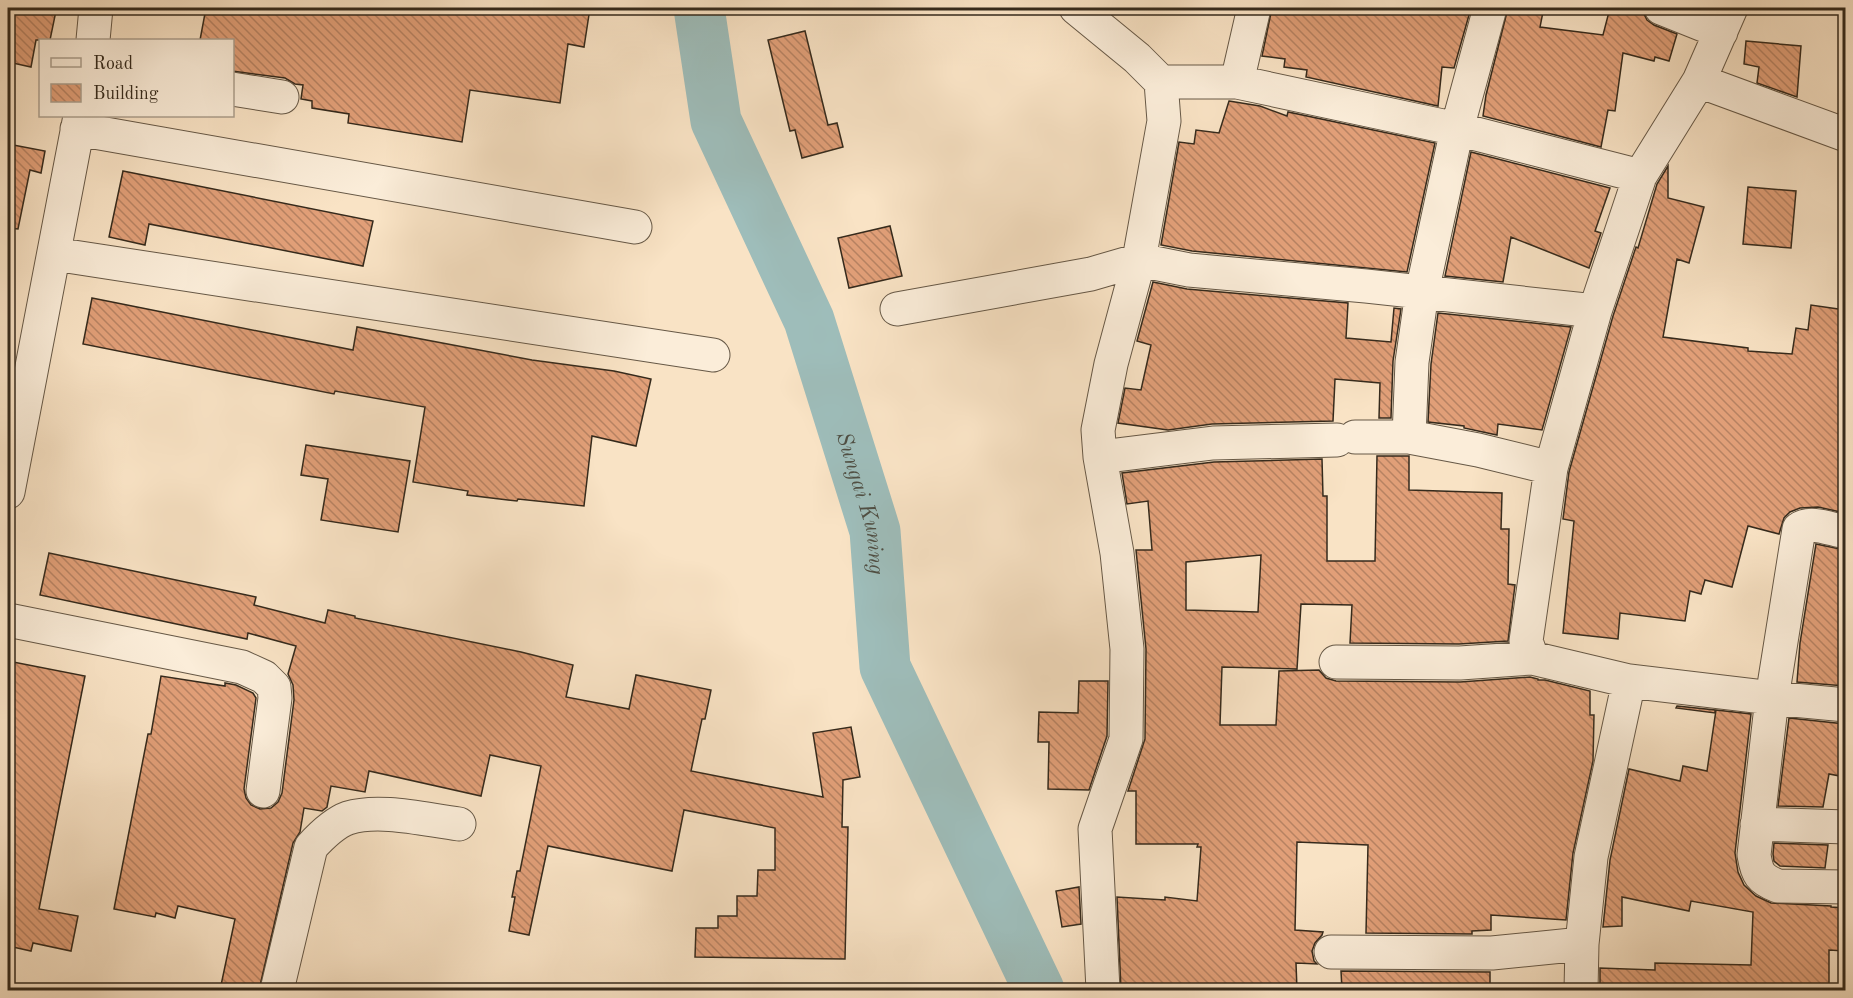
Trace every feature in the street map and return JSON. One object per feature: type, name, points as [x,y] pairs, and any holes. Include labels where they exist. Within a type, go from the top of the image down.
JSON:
[{"type":"street","points":[[93,39],[96,8]]},
{"type":"street","points":[[1076,8],[1137,58],[1161,82],[1164,120],[1139,260],[1102,404],[1098,430],[1100,457],[1117,553],[1127,649],[1126,739],[1095,829],[1103,990]]},
{"type":"street","points":[[1237,82],[1254,8]]},
{"type":"street","points":[[1409,437],[1412,362],[1422,292],[1457,129],[1490,8]]},
{"type":"street","points":[[1532,658],[1526,641],[1526,629],[1551,468],[1595,311],[1640,176],[1699,81],[1726,20],[1661,8]]},
{"type":"street","points":[[1699,81],[1845,135]]},
{"type":"street","points":[[1161,82],[1237,82],[1457,129],[1640,176]]},
{"type":"street","points":[[234,89],[282,97]]},
{"type":"street","points":[[8,492],[79,122],[636,226]]},
{"type":"street","points":[[54,254],[713,355]]},
{"type":"street","points":[[897,309],[1091,274],[1139,260],[1189,270],[1595,311]]},
{"type":"street","points":[[1100,457],[1213,443],[1409,437],[1478,450],[1551,468]]},
{"type":"street","points":[[1845,532],[1812,525],[1802,526],[1799,529],[1772,698],[1754,855],[1760,876],[1778,886],[1845,887]]},
{"type":"street","points":[[8,620],[242,667],[264,677],[274,687],[275,698],[263,791]]},
{"type":"street","points":[[1336,662],[1460,663],[1532,658],[1629,681],[1845,705]]},
{"type":"street","points":[[1581,990],[1582,944],[1591,857],[1629,681]]},
{"type":"street","points":[[277,990],[311,847],[324,834],[346,818],[375,813],[459,824]]},
{"type":"street","points":[[1756,824],[1845,827]]},
{"type":"street","points":[[1331,952],[1492,953],[1582,944]]},
{"type":"building","points":[[8,8],[56,11],[50,39],[36,40],[31,67],[8,62]]},
{"type":"building","points":[[206,8],[590,8],[584,47],[568,44],[560,103],[470,90],[462,142],[348,123],[349,114],[312,108],[312,101],[301,99],[303,85],[295,84],[285,78],[234,71],[234,39],[200,39]]},
{"type":"building","points":[[1272,8],[1471,8],[1454,68],[1442,67],[1438,106],[1306,77],[1307,70],[1284,67],[1285,59],[1262,56]]},
{"type":"building","points":[[1508,8],[1543,12],[1540,27],[1603,35],[1610,8],[1626,8],[1643,12],[1647,20],[1654,25],[1677,34],[1669,61],[1655,57],[1654,61],[1623,53],[1615,111],[1608,110],[1601,147],[1483,116],[1486,95]]},
{"type":"building","points":[[805,31],[828,125],[837,123],[843,147],[802,158],[795,130],[790,131],[768,40]]},
{"type":"building","points":[[1746,41],[1801,46],[1797,97],[1757,83],[1759,67],[1744,64]]},
{"type":"building","points":[[1229,101],[1260,106],[1287,116],[1288,112],[1435,143],[1407,272],[1192,251],[1161,245],[1179,142],[1194,144],[1196,130],[1219,133]]},
{"type":"building","points":[[8,144],[45,151],[41,173],[30,170],[18,229],[8,228]]},
{"type":"building","points":[[1471,152],[1610,188],[1595,231],[1601,233],[1589,268],[1511,237],[1503,282],[1445,276]]},
{"type":"building","points":[[1668,166],[1668,198],[1704,207],[1689,263],[1677,259],[1663,337],[1748,348],[1748,351],[1792,354],[1796,328],[1808,330],[1811,305],[1845,310],[1845,513],[1818,507],[1800,508],[1790,512],[1784,518],[1779,534],[1748,526],[1732,587],[1705,580],[1701,594],[1690,591],[1685,621],[1620,613],[1618,639],[1563,633],[1574,521],[1563,519],[1569,472],[1613,316],[1636,247],[1638,248],[1657,184]]},
{"type":"building","points":[[123,171],[373,221],[363,266],[149,224],[145,245],[109,237]]},
{"type":"building","points":[[1748,187],[1796,191],[1791,248],[1743,244]]},
{"type":"building","points":[[890,226],[902,276],[849,288],[838,238]]},
{"type":"building","points":[[1153,282],[1187,289],[1348,303],[1346,338],[1391,342],[1394,308],[1401,309],[1393,361],[1391,418],[1379,418],[1380,383],[1335,379],[1333,421],[1212,424],[1168,430],[1118,423],[1125,388],[1141,390],[1151,345],[1137,341]]},
{"type":"building","points":[[92,298],[353,350],[357,327],[532,360],[614,371],[651,379],[636,446],[592,436],[584,506],[467,495],[468,491],[413,482],[425,407],[335,391],[334,394],[83,344]]},
{"type":"building","points":[[1438,313],[1571,327],[1542,430],[1498,424],[1497,435],[1464,428],[1464,426],[1428,422],[1431,364]]},
{"type":"building","points":[[306,445],[410,461],[398,532],[321,520],[328,479],[301,475]]},
{"type":"building","points":[[1377,456],[1409,456],[1409,490],[1502,493],[1501,529],[1509,529],[1508,584],[1515,585],[1508,641],[1459,644],[1350,643],[1352,605],[1301,604],[1297,669],[1222,667],[1220,725],[1276,725],[1279,671],[1319,670],[1326,678],[1336,681],[1460,682],[1530,677],[1590,691],[1590,715],[1594,715],[1593,761],[1573,853],[1566,920],[1491,915],[1491,930],[1472,931],[1472,934],[1366,933],[1368,845],[1297,842],[1295,930],[1323,932],[1312,951],[1317,964],[1296,963],[1297,990],[1121,990],[1117,897],[1165,900],[1165,897],[1197,901],[1201,847],[1197,847],[1198,844],[1136,844],[1136,791],[1128,791],[1145,739],[1146,649],[1136,550],[1152,550],[1148,501],[1127,504],[1122,473],[1214,462],[1322,459],[1323,496],[1327,496],[1327,561],[1375,561]],"holes":[[[1261,555],[1258,612],[1186,610],[1186,562]]]},
{"type":"building","points":[[1816,544],[1845,550],[1845,686],[1797,682],[1800,643]]},
{"type":"building","points":[[49,553],[256,597],[254,605],[325,623],[328,610],[355,616],[355,618],[573,665],[566,697],[629,709],[636,675],[711,690],[691,771],[823,797],[813,733],[851,727],[860,777],[843,780],[842,827],[848,827],[845,959],[695,957],[696,928],[718,928],[718,916],[737,916],[737,896],[757,896],[758,870],[775,870],[775,828],[684,810],[672,871],[548,846],[529,935],[509,931],[517,871],[520,871],[541,766],[490,755],[481,796],[369,771],[365,792],[331,786],[327,807],[322,811],[304,808],[300,832],[293,843],[259,990],[220,990],[235,919],[178,906],[175,918],[156,913],[155,917],[114,909],[148,734],[151,734],[161,676],[225,686],[225,683],[236,685],[253,693],[256,698],[244,789],[251,805],[260,809],[271,808],[278,802],[282,793],[294,700],[293,685],[288,674],[296,646],[248,633],[247,639],[40,595]]},
{"type":"building","points":[[8,661],[85,676],[39,909],[78,916],[71,951],[33,943],[31,951],[8,946]]},
{"type":"building","points":[[1079,681],[1108,681],[1107,736],[1089,790],[1048,789],[1049,742],[1038,742],[1039,712],[1078,713]]},
{"type":"building","points":[[1677,706],[1715,710],[1715,713],[1676,708]]},
{"type":"building","points":[[1716,710],[1751,714],[1735,853],[1738,872],[1744,885],[1756,896],[1771,903],[1845,908],[1845,951],[1829,950],[1829,990],[1600,990],[1600,968],[1655,970],[1655,963],[1751,965],[1753,912],[1691,901],[1689,911],[1622,897],[1622,926],[1603,927],[1610,860],[1629,769],[1680,781],[1683,766],[1707,771]]},
{"type":"building","points":[[1789,718],[1845,724],[1845,777],[1829,774],[1823,807],[1778,806]]},
{"type":"building","points":[[1774,843],[1828,845],[1825,868],[1780,866],[1774,861]]},
{"type":"building","points":[[1079,887],[1081,924],[1062,927],[1056,891]]},
{"type":"building","points":[[1341,971],[1490,972],[1490,990],[1342,990]]},
{"type":"waterway","name":"Sungai Kuning","points":[[699,8],[716,121],[809,320],[875,531],[885,667],[1039,990]]}]
